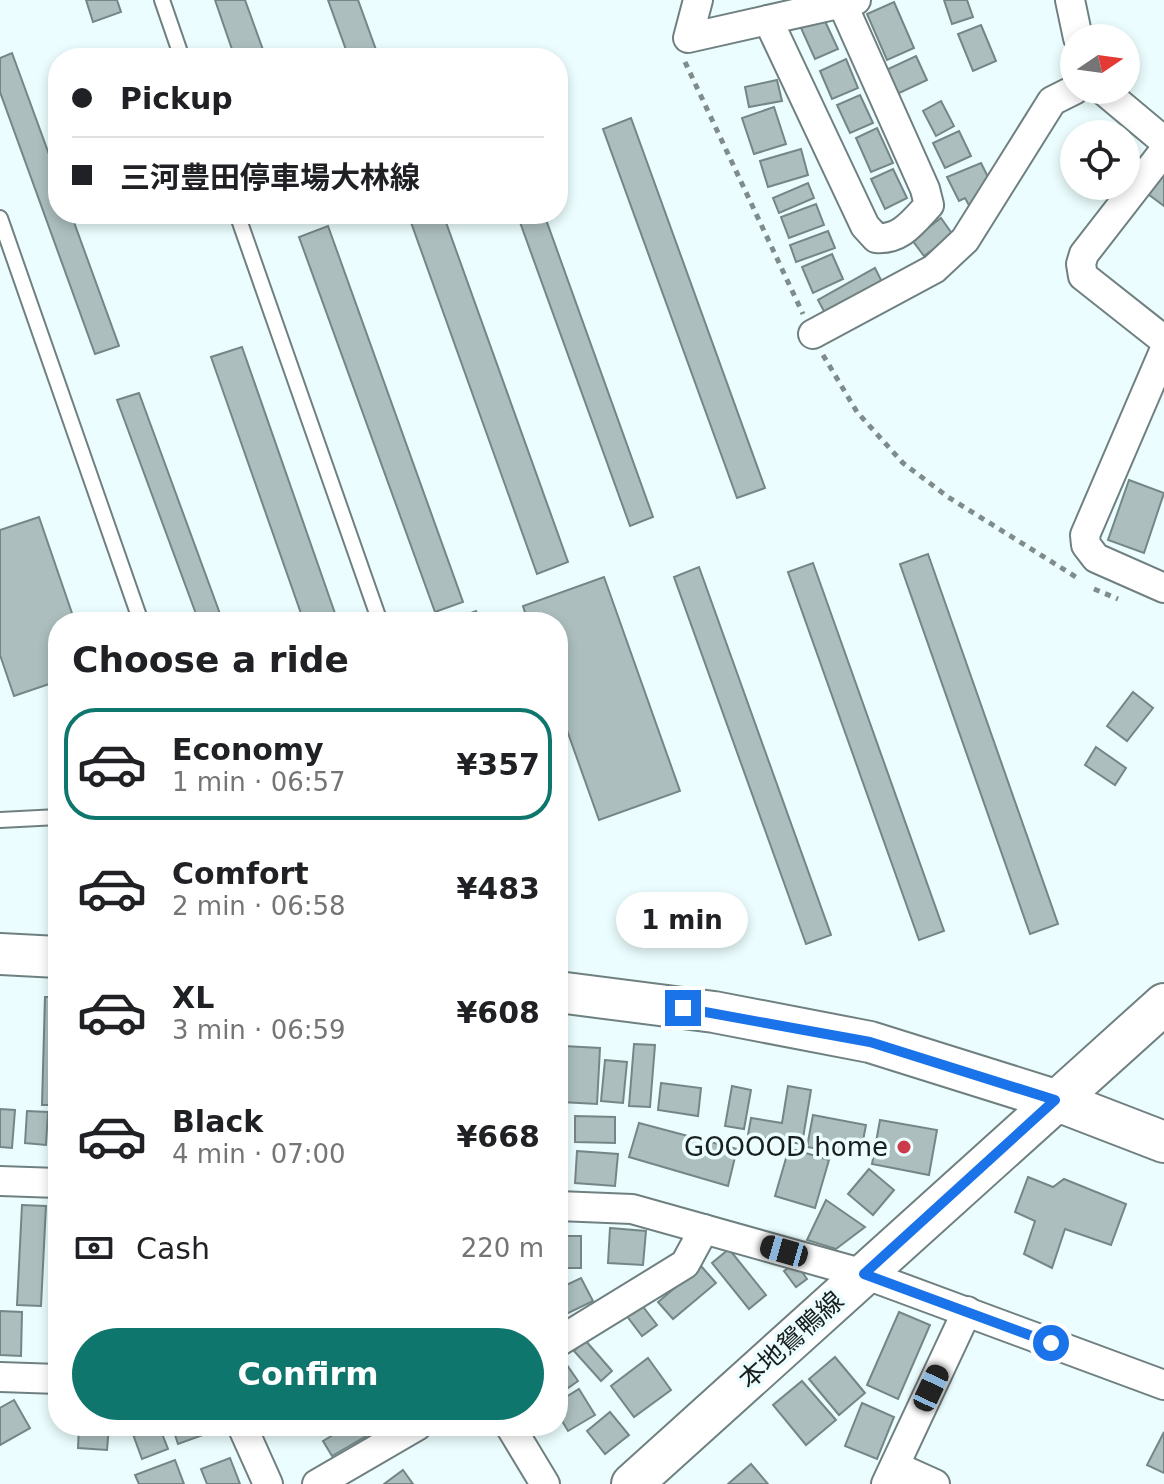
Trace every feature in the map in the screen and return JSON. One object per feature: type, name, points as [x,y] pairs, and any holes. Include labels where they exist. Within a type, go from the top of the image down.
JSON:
[{"type":"main road","points":[[0,954],[48,956]]},
{"type":"main road","points":[[568,993],[714,1012],[870,1042],[1055,1100],[1164,1142]]},
{"type":"main road","name":"本地鴛鴨線","points":[[632,1484],[1164,1004]]},
{"type":"street","points":[[698,0],[688,38],[768,20],[849,2],[929,205],[910,226],[890,239],[876,238],[865,226],[768,20]]},
{"type":"street","points":[[1070,0],[1075,24]]},
{"type":"street","points":[[813,334],[934,269],[965,240],[1052,101],[1060,97]]},
{"type":"street","points":[[1120,104],[1164,141]]},
{"type":"street","points":[[1164,151],[1084,254],[1081,264],[1083,276],[1164,340]]},
{"type":"street","points":[[1164,351],[1085,535],[1086,545],[1096,558],[1164,588]]},
{"type":"street","points":[[0,1181],[48,1183]]},
{"type":"street","points":[[568,1206],[632,1209],[864,1274],[1164,1385]]},
{"type":"street","points":[[568,1336],[685,1264],[704,1229]]},
{"type":"street","points":[[935,1484],[891,1475],[967,1311]]},
{"type":"street","points":[[0,1377],[48,1379]]},
{"type":"street","points":[[246,1436],[268,1484]]},
{"type":"street","points":[[317,1484],[400,1436]]},
{"type":"street","points":[[516,1436],[545,1484]]},
{"type":"lane","points":[[162,0],[179,48]]},
{"type":"lane","points":[[0,218],[138,612]]},
{"type":"lane","points":[[241,224],[376,612]]},
{"type":"lane","points":[[0,820],[48,818]]},
{"type":"path","points":[[682,59],[830,371],[857,412],[903,463],[948,497],[1077,578]]},
{"type":"path","points":[[1090,586],[1128,603]]},
{"type":"building","points":[[86,0],[117,0],[121,12],[93,22]]},
{"type":"building","points":[[215,0],[245,0],[262,48],[232,48]]},
{"type":"building","points":[[328,0],[358,0],[375,48],[345,48]]},
{"type":"building","points":[[944,0],[967,0],[973,17],[952,24]]},
{"type":"building","points":[[894,2],[914,48],[887,60],[867,14]]},
{"type":"building","points":[[823,17],[838,49],[815,59],[801,28]]},
{"type":"building","points":[[981,25],[996,61],[973,71],[958,34]]},
{"type":"building","points":[[12,53],[48,152],[48,224],[75,224],[119,346],[95,354],[0,92],[0,58]]},
{"type":"building","points":[[916,56],[927,80],[895,95],[884,71]]},
{"type":"building","points":[[846,59],[858,88],[832,99],[820,71]]},
{"type":"building","points":[[777,80],[782,101],[749,107],[745,87]]},
{"type":"building","points":[[860,95],[873,123],[850,133],[837,105]]},
{"type":"building","points":[[941,101],[954,126],[936,136],[923,111]]},
{"type":"building","points":[[774,107],[786,144],[754,154],[742,118]]},
{"type":"building","points":[[631,118],[765,488],[737,498],[603,129]]},
{"type":"building","points":[[877,128],[893,163],[871,172],[856,138]]},
{"type":"building","points":[[959,131],[971,156],[945,168],[933,143]]},
{"type":"building","points":[[801,149],[808,175],[768,187],[760,161]]},
{"type":"building","points":[[981,163],[989,179],[970,207],[965,198],[959,201],[947,177]]},
{"type":"building","points":[[893,169],[907,198],[885,209],[871,179]]},
{"type":"building","points":[[1164,174],[1164,206],[1148,194]]},
{"type":"building","points":[[808,183],[814,198],[779,213],[773,198]]},
{"type":"building","points":[[816,204],[824,225],[789,238],[781,217]]},
{"type":"building","points":[[941,218],[953,235],[924,256],[912,240]]},
{"type":"building","points":[[412,224],[447,224],[568,562],[537,574]]},
{"type":"building","points":[[521,224],[548,224],[653,517],[630,526]]},
{"type":"building","points":[[328,226],[463,602],[435,612],[299,237]]},
{"type":"building","points":[[828,231],[835,248],[796,262],[790,245]]},
{"type":"building","points":[[832,254],[843,279],[813,293],[802,267]]},
{"type":"building","points":[[875,268],[884,286],[827,317],[818,300]]},
{"type":"building","points":[[242,347],[335,612],[300,612],[211,357]]},
{"type":"building","points":[[139,393],[219,612],[195,612],[117,400]]},
{"type":"building","points":[[1129,480],[1164,493],[1144,553],[1108,540]]},
{"type":"building","points":[[39,517],[72,612],[48,612],[48,684],[14,696],[0,655],[0,530]]},
{"type":"building","points":[[928,554],[1058,924],[1030,934],[900,564]]},
{"type":"building","points":[[813,563],[944,931],[919,940],[788,572]]},
{"type":"building","points":[[699,567],[831,935],[806,944],[674,577]]},
{"type":"building","points":[[604,577],[680,791],[599,820],[568,733],[568,612],[525,612],[523,606]]},
{"type":"building","points":[[1133,692],[1153,708],[1127,741],[1107,726]]},
{"type":"building","points":[[1096,747],[1126,768],[1115,785],[1085,765]]},
{"type":"building","points":[[45,997],[48,997],[48,1105],[42,1105]]},
{"type":"building","points":[[634,1044],[655,1045],[650,1107],[629,1106]]},
{"type":"building","points":[[568,1046],[600,1048],[597,1104],[568,1102]]},
{"type":"building","points":[[605,1060],[627,1062],[623,1103],[601,1101]]},
{"type":"building","points":[[661,1083],[701,1088],[698,1116],[658,1110]]},
{"type":"building","points":[[732,1086],[751,1090],[744,1129],[725,1126]]},
{"type":"building","points":[[788,1086],[811,1090],[802,1144],[748,1135],[751,1118],[782,1123]]},
{"type":"building","points":[[0,1109],[15,1110],[12,1148],[0,1147]]},
{"type":"building","points":[[27,1111],[48,1112],[46,1145],[25,1143]]},
{"type":"building","points":[[813,1115],[866,1125],[860,1156],[807,1147]]},
{"type":"building","points":[[575,1116],[615,1117],[615,1143],[575,1142]]},
{"type":"building","name":"GOOOOD home","points":[[880,1120],[937,1130],[929,1175],[872,1164]]},
{"type":"building","points":[[639,1123],[737,1149],[728,1186],[629,1157]]},
{"type":"building","points":[[789,1148],[829,1160],[815,1208],[775,1196]]},
{"type":"building","points":[[577,1151],[618,1154],[615,1186],[575,1183]]},
{"type":"building","points":[[869,1169],[894,1190],[873,1215],[848,1194]]},
{"type":"building","points":[[1028,1177],[1053,1187],[1064,1179],[1126,1204],[1111,1245],[1065,1229],[1052,1268],[1024,1254],[1035,1221],[1015,1212]]},
{"type":"building","points":[[826,1200],[865,1227],[836,1249],[807,1240]]},
{"type":"building","points":[[22,1205],[46,1206],[41,1306],[17,1305]]},
{"type":"building","points":[[610,1228],[646,1231],[643,1265],[608,1263]]},
{"type":"building","points":[[568,1236],[581,1236],[581,1268],[568,1268]]},
{"type":"building","points":[[729,1249],[766,1295],[749,1309],[712,1263]]},
{"type":"building","points":[[796,1263],[807,1279],[796,1287],[784,1271]]},
{"type":"building","points":[[701,1266],[716,1283],[673,1319],[658,1302]]},
{"type":"building","points":[[581,1278],[593,1301],[568,1313],[568,1284]]},
{"type":"building","points":[[641,1304],[657,1325],[642,1336],[626,1315]]},
{"type":"building","points":[[0,1311],[22,1312],[21,1356],[0,1355]]},
{"type":"building","points":[[899,1312],[930,1325],[898,1399],[867,1385]]},
{"type":"building","points":[[585,1340],[612,1371],[601,1381],[574,1351]]},
{"type":"building","points":[[835,1357],[865,1393],[839,1415],[809,1379]]},
{"type":"building","points":[[648,1358],[671,1390],[634,1417],[611,1386]]},
{"type":"building","points":[[568,1366],[578,1381],[568,1388]]},
{"type":"building","points":[[802,1381],[836,1420],[806,1445],[773,1405]]},
{"type":"building","points":[[579,1389],[595,1415],[568,1431],[568,1396]]},
{"type":"building","points":[[14,1400],[30,1428],[0,1445],[0,1408]]},
{"type":"building","points":[[862,1403],[894,1417],[877,1459],[845,1446]]},
{"type":"building","points":[[610,1412],[629,1435],[605,1454],[587,1431]]},
{"type":"building","points":[[1164,1432],[1164,1473],[1147,1465]]},
{"type":"building","points":[[79,1436],[108,1436],[107,1450],[78,1448]]},
{"type":"building","points":[[134,1436],[163,1436],[168,1449],[142,1459]]},
{"type":"building","points":[[175,1436],[200,1436],[178,1444]]},
{"type":"building","points":[[331,1436],[366,1436],[332,1456],[323,1441]]},
{"type":"building","points":[[230,1458],[240,1484],[207,1484],[201,1469]]},
{"type":"building","points":[[175,1460],[184,1484],[139,1484],[135,1475]]},
{"type":"building","points":[[751,1464],[768,1484],[728,1484]]},
{"type":"building","points":[[403,1470],[413,1484],[384,1484]]},
{"type":"place","name":"GOOOOD home","points":[[904,1147]]},
{"type":"route","points":[[683,1008],[870,1042],[1055,1100],[864,1274],[1051,1343]]}]
